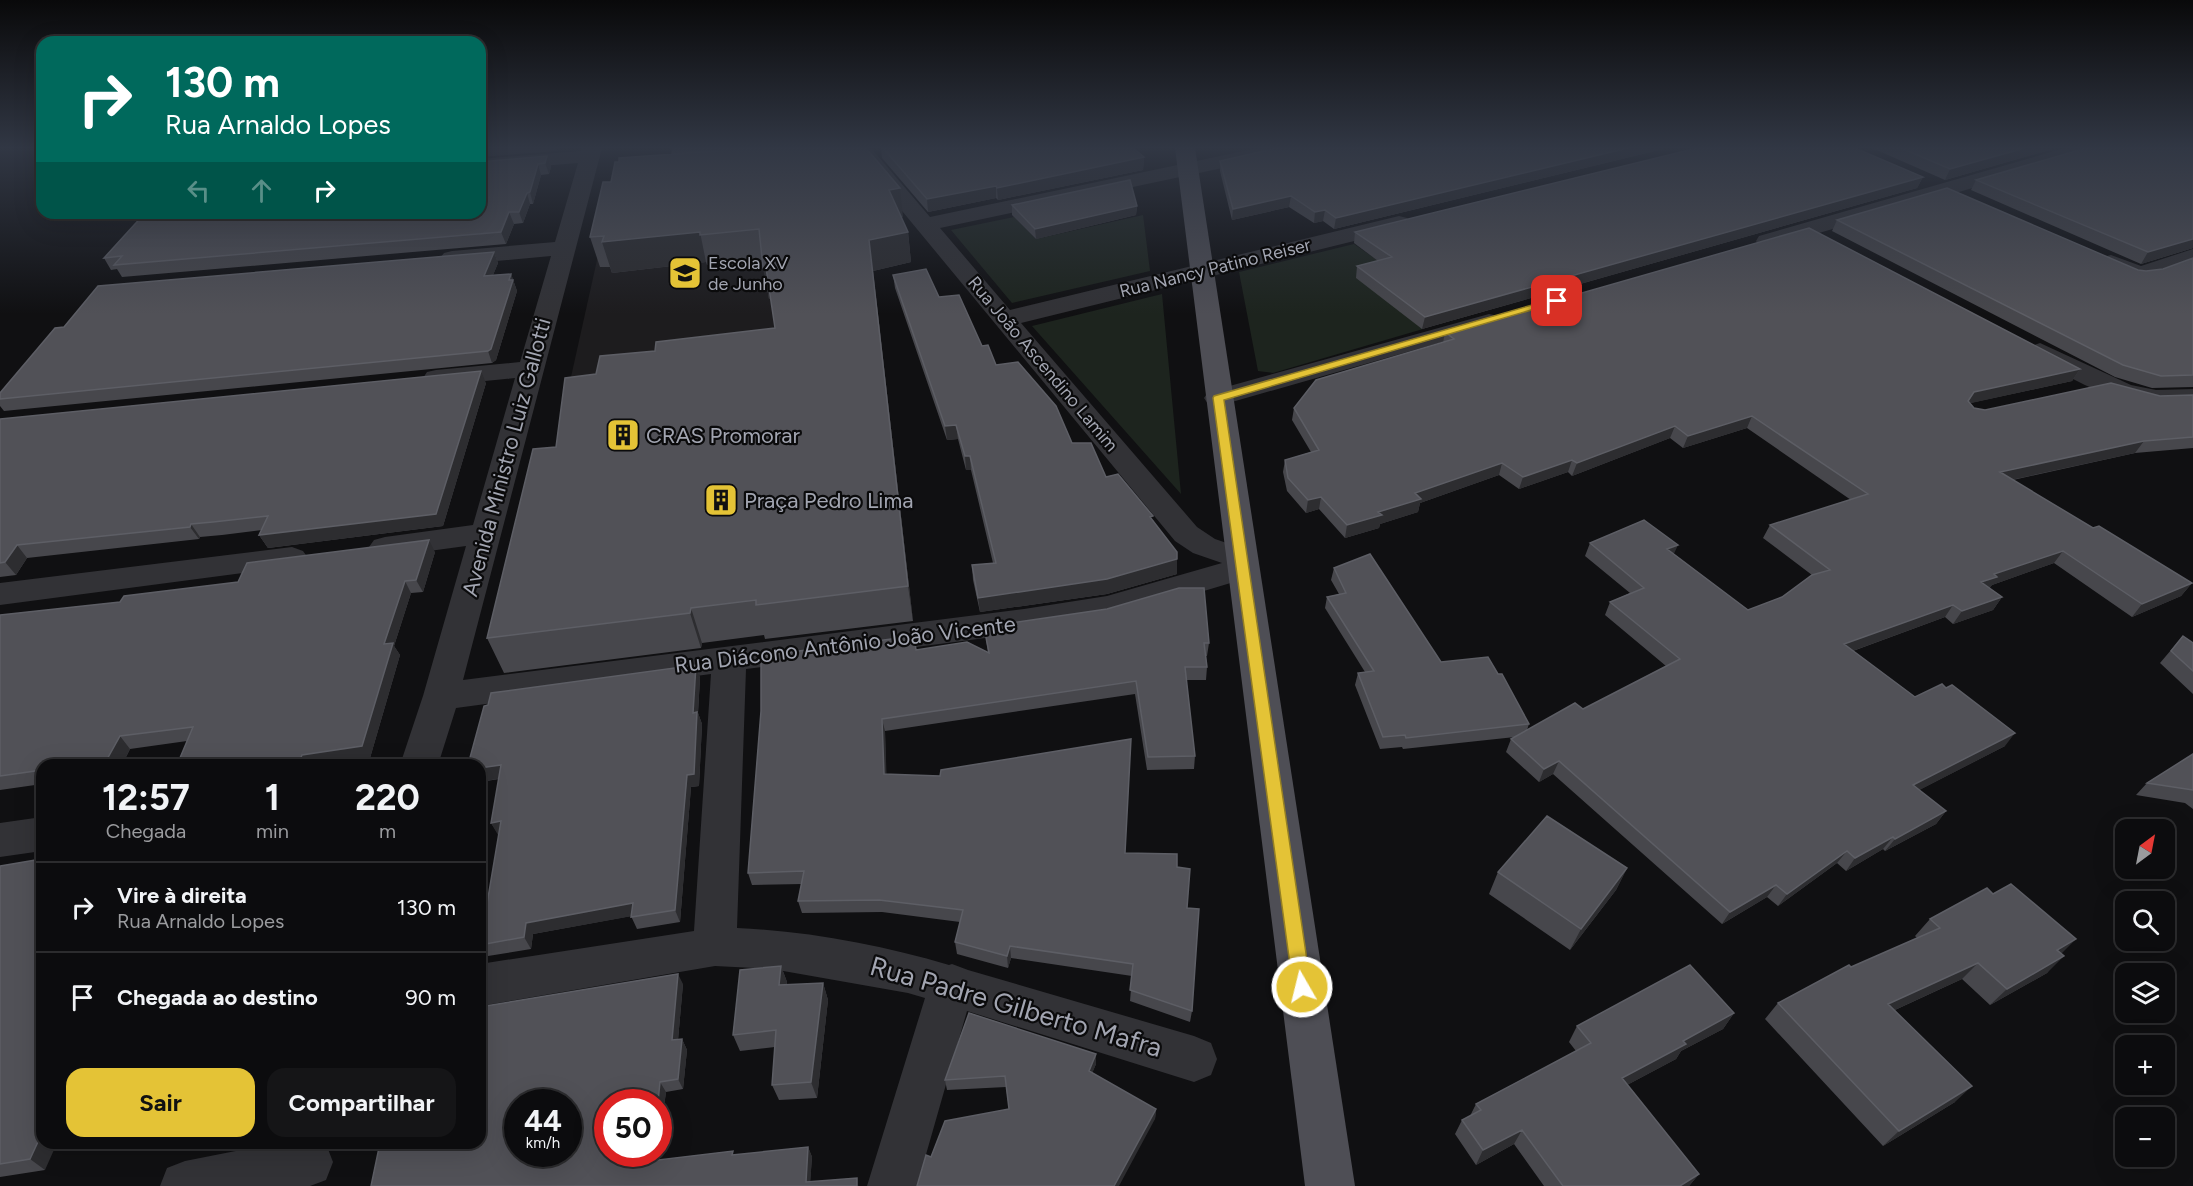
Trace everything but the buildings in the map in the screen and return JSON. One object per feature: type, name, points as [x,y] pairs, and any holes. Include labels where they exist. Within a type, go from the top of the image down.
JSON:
[{"type":"main road","points":[[1193,203],[1218,398],[1330,1186]]},
{"type":"street","name":"Avenida Ministro Luiz Gallotti","points":[[421,759],[441,696],[530,369],[579,203]]},
{"type":"street","name":"Rua João Ascendino Lamim","points":[[908,203],[1186,534],[1204,546],[1242,564]]},
{"type":"street","points":[[926,225],[1012,203]]},
{"type":"street","points":[[1750,246],[1897,203]]},
{"type":"street","name":"Rua Nancy Patino Reiser","points":[[1005,319],[1416,219]]},
{"type":"street","points":[[1807,229],[1838,245]]},
{"type":"street","points":[[435,259],[564,248]]},
{"type":"street","points":[[2096,256],[2140,274],[2193,256]]},
{"type":"street","points":[[1218,398],[1512,314]]},
{"type":"street","points":[[2022,342],[2104,385],[2151,398],[2193,397]]},
{"type":"street","points":[[409,381],[530,369]]},
{"type":"street","points":[[2070,393],[2104,385]]},
{"type":"street","points":[[354,550],[484,534]]},
{"type":"street","points":[[0,594],[318,555]]},
{"type":"street","name":"Rua Diácono Antônio João Vicente","points":[[441,696],[1107,608],[1242,564]]},
{"type":"street","points":[[715,947],[729,658]]},
{"type":"street","points":[[0,840],[36,835]]},
{"type":"street","name":"Rua Padre Gilberto Mafra","points":[[486,984],[715,947],[772,949],[816,955],[952,984],[1194,1059]]},
{"type":"street","points":[[892,1186],[952,984]]},
{"type":"street","points":[[185,1186],[308,1164]]},
{"type":"shaded area","name":"Escola XV de Junho","points":[[610,203],[773,203],[779,360],[569,386]]},
{"type":"shaded area","points":[[1143,215],[1150,271],[1012,303],[951,230],[1014,217],[1036,239]]},
{"type":"shaded area","points":[[1354,244],[1390,269],[1378,294],[1423,329],[1273,373],[1258,371],[1239,272]]},
{"type":"shaded area","points":[[1162,294],[1181,494],[1032,326]]},
{"type":"place","name":"Escola XV de Junho","points":[[685,273]]},
{"type":"place","name":"CRAS Promorar","points":[[623,435]]},
{"type":"place","name":"Praça Pedro Lima","points":[[721,500]]},
{"type":"route","points":[[1302,987],[1218,398],[1557,301]]}]
